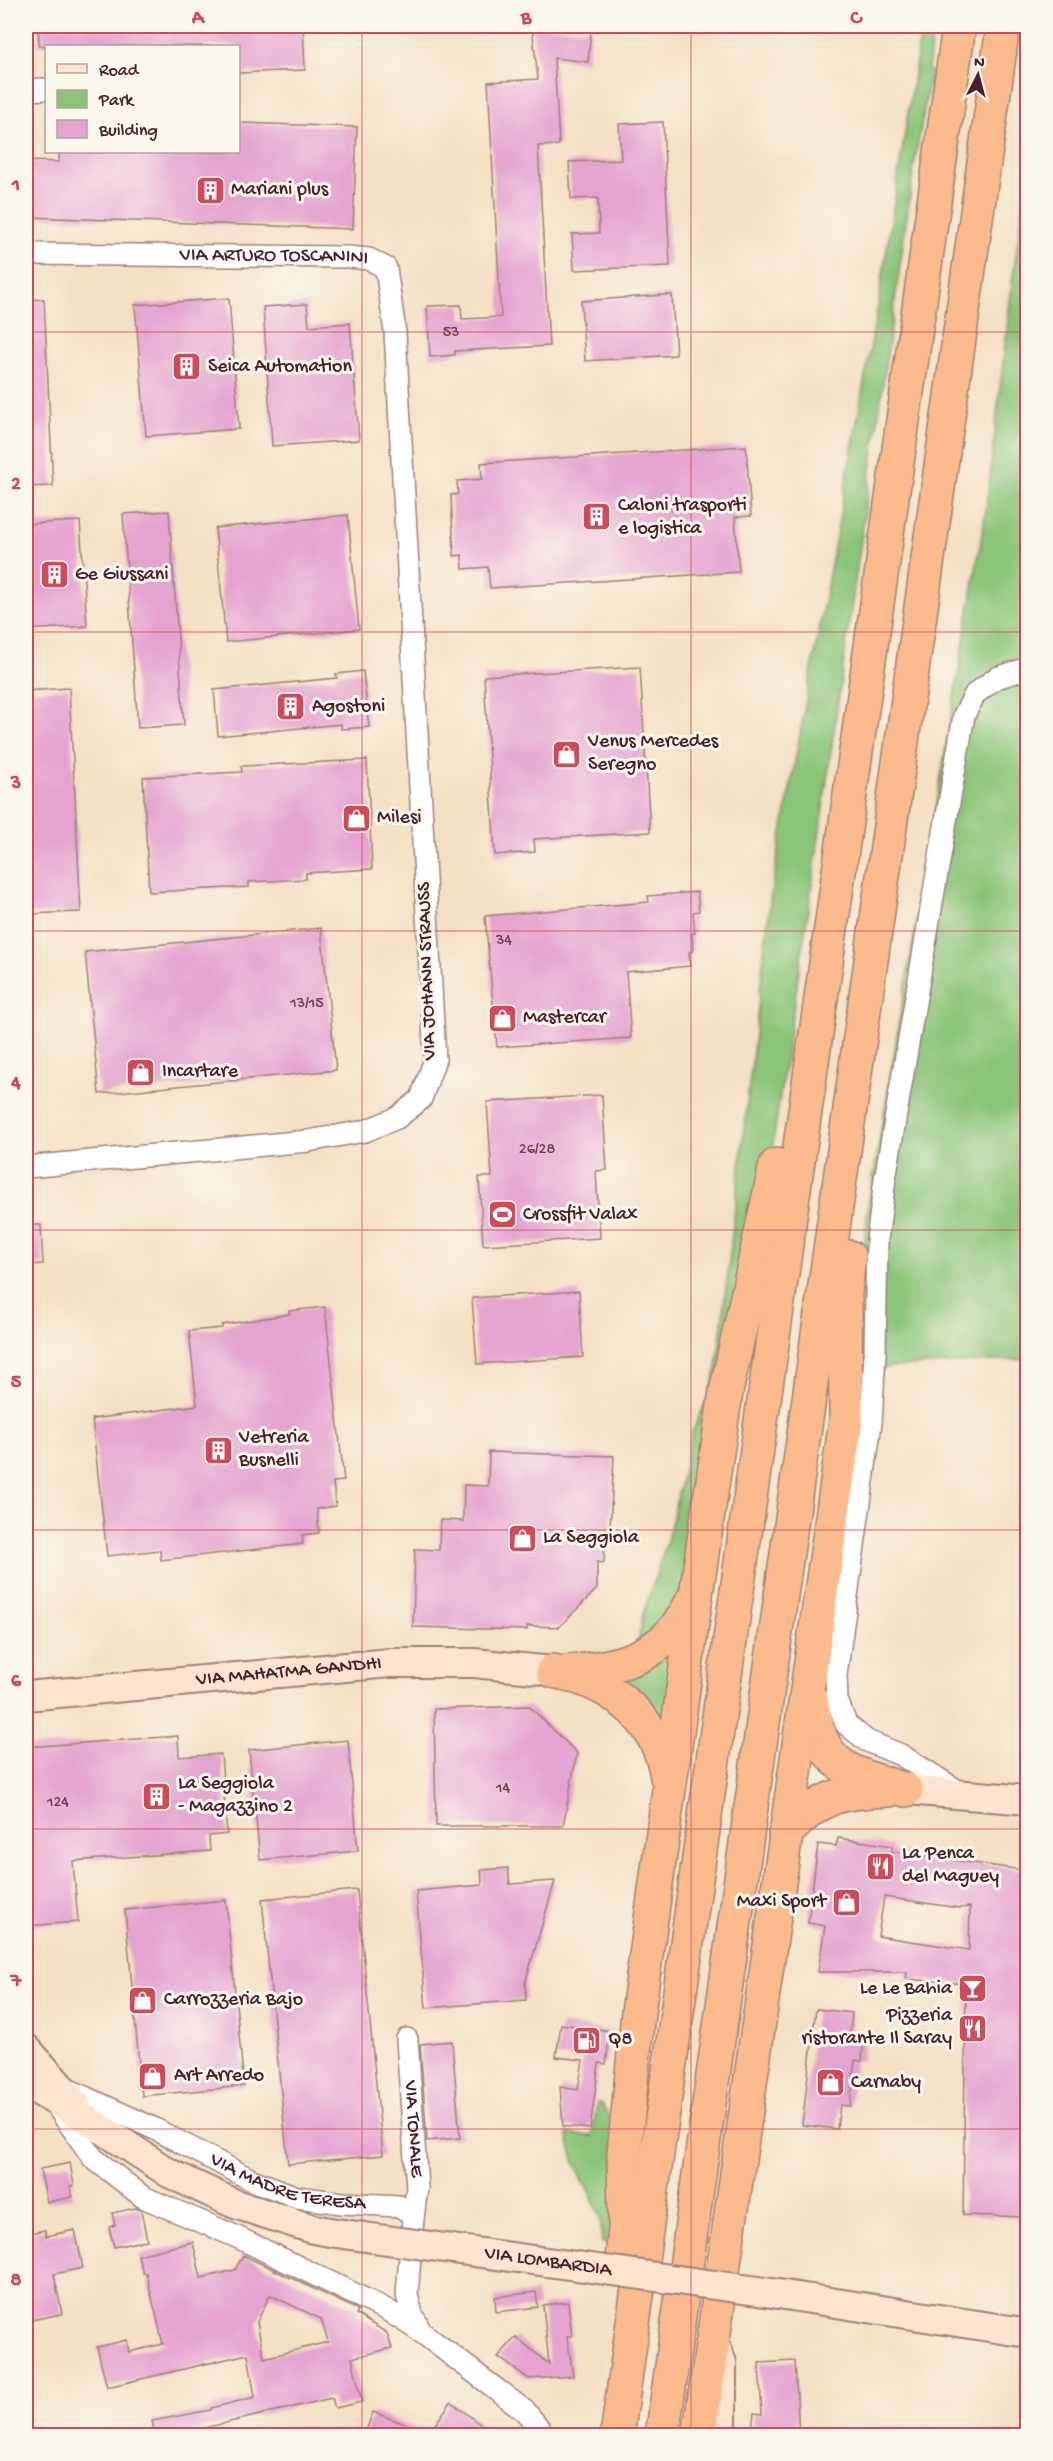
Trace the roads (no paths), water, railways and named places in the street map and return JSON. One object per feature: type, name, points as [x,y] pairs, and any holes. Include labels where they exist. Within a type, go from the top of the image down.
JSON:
[{"type":"highway","points":[[617,2436],[959,26]]},
{"type":"highway","points":[[662,2436],[1003,26]]},
{"type":"highway","points":[[596,2436],[625,2237],[623,2167],[641,1991],[727,1385],[773,1185],[784,1104],[789,1089],[808,1068],[813,1054]]},
{"type":"highway","points":[[699,2436],[784,1834],[846,1420],[845,1294],[856,1188],[856,1059]]},
{"type":"highway","points":[[554,1671],[594,1676],[639,1658],[679,1626],[694,1597],[698,1581]]},
{"type":"highway","points":[[594,1676],[645,1722],[661,1750],[668,1783],[668,1800]]},
{"type":"highway","points":[[807,1679],[815,1723],[823,1747],[839,1764],[860,1775],[906,1790]]},
{"type":"highway","points":[[784,1834],[809,1810],[828,1799],[848,1793],[906,1790]]},
{"type":"street","points":[[26,90],[45,89]]},
{"type":"street","name":"VIA ARTURO TOSCANINI","points":[[26,254],[348,257],[369,259],[386,268],[395,332],[403,472]]},
{"type":"street","name":"VIA JOHANN STRAUSS","points":[[26,1167],[319,1139],[365,1131],[397,1118],[421,1099],[435,1059],[403,472]]},
{"type":"street","points":[[964,1795],[901,1755],[867,1741],[846,1724],[837,1701],[836,1675],[871,1424],[877,1240],[964,715],[975,694],[989,683],[996,678],[1028,668]]},
{"type":"street","name":"VIA MAHATMA GANDHI","points":[[26,1696],[390,1663],[467,1663],[554,1671]]},
{"type":"street","points":[[906,1790],[1028,1800]]},
{"type":"street","name":"VIA TONALE","points":[[407,2039],[417,2188],[413,2218]]},
{"type":"street","name":"VIA LOMBARDIA","points":[[26,2048],[56,2092],[93,2123],[169,2174],[235,2204],[313,2229],[772,2293],[1028,2333]]},
{"type":"street","points":[[26,2084],[56,2092],[93,2158],[143,2197],[237,2237],[352,2292],[421,2331],[525,2412],[539,2428],[542,2436]]},
{"type":"street","name":"VIA MADRE TERESA","points":[[56,2092],[155,2129],[252,2180],[297,2197],[342,2203],[399,2206],[410,2213],[413,2218]]},
{"type":"street","points":[[413,2218],[407,2295],[412,2314],[421,2331]]},
{"type":"street","points":[[714,2337],[722,2363],[722,2436]]},
{"type":"railway","points":[[989,26],[1028,30]]},
{"type":"place","name":"Mariani plus","points":[[210,190]]},
{"type":"place","name":"Seica Automation","points":[[187,367]]},
{"type":"place","name":"Caloni trasporti e logistica","points":[[597,517]]},
{"type":"place","name":"Ge Giussani","points":[[54,575]]},
{"type":"place","name":"Agostoni","points":[[291,707]]},
{"type":"place","name":"Venus Mercedes Seregno","points":[[567,754]]},
{"type":"place","name":"Milesi","points":[[356,818]]},
{"type":"place","name":"Mastercar","points":[[502,1018]]},
{"type":"place","name":"Incartare","points":[[141,1072]]},
{"type":"place","name":"Crossfit Valax","points":[[502,1215]]},
{"type":"place","name":"Vetreria Busnelli","points":[[218,1450]]},
{"type":"place","name":"La Seggiola","points":[[522,1538]]},
{"type":"place","name":"La Seggiola - Magazzino 2","points":[[157,1796]]},
{"type":"place","name":"La Penca del Maguey","points":[[881,1866]]},
{"type":"place","name":"Maxi Sport","points":[[847,1902]]},
{"type":"place","name":"Le Le Bahia","points":[[973,1989]]},
{"type":"place","name":"Carrozzeria Bajo","points":[[143,2000]]},
{"type":"place","name":"Pizzeria ristorante Il Saray","points":[[973,2028]]},
{"type":"place","name":"Q8","points":[[587,2040]]},
{"type":"place","name":"Art Arredo","points":[[153,2076]]},
{"type":"place","name":"Carnaby","points":[[830,2083]]}]
